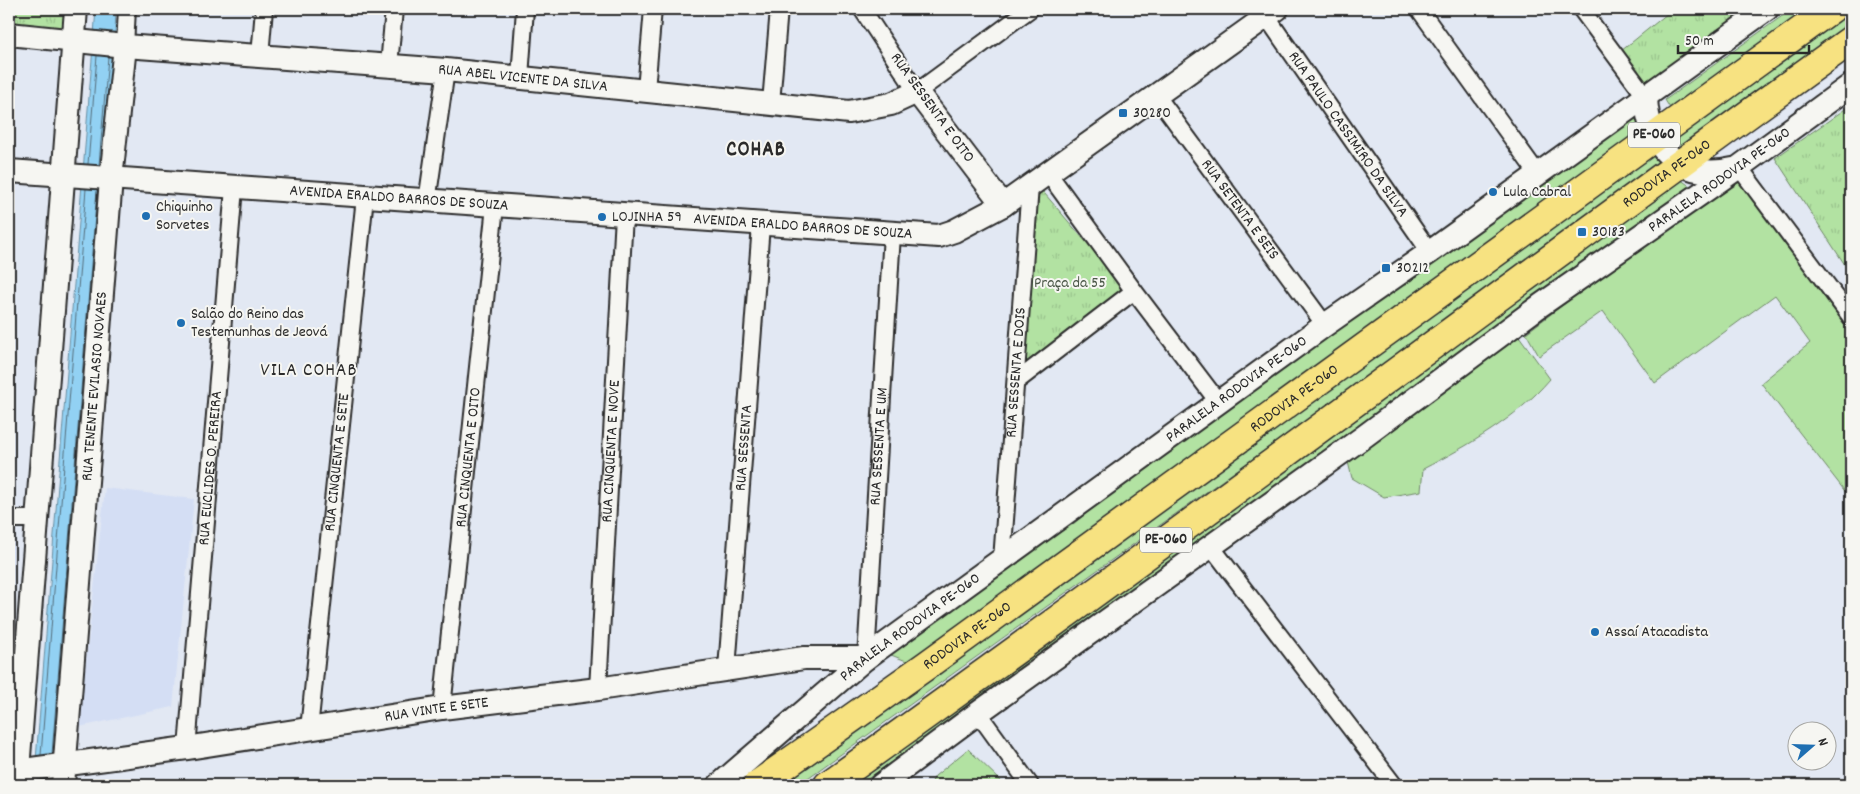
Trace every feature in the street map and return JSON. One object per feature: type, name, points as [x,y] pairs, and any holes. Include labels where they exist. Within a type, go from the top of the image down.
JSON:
[{"type":"highway","name":"RODOVIA PE-060","points":[[757,785],[1464,277],[1654,136],[1831,9]]},
{"type":"highway","name":"RODOVIA PE-060","points":[[828,785],[964,689],[1680,163],[1851,40]]},
{"type":"street","points":[[19,774],[37,519],[72,176],[82,41],[76,9]]},
{"type":"street","name":"RUA TENENTE EVILASIO NOVAES","points":[[63,772],[120,45],[127,9]]},
{"type":"street","points":[[260,56],[264,9]]},
{"type":"street","points":[[390,66],[394,9]]},
{"type":"street","points":[[520,77],[525,9]]},
{"type":"street","points":[[646,90],[653,9]]},
{"type":"street","points":[[771,103],[779,9]]},
{"type":"street","name":"RUA SESSENTA E OITO","points":[[862,9],[917,92],[1003,206]]},
{"type":"street","points":[[917,92],[1030,9]]},
{"type":"street","points":[[1419,9],[1537,173]]},
{"type":"street","points":[[1581,9],[1646,97],[1647,117],[1660,147],[1680,163],[1699,171],[1719,172],[1739,167],[1851,317]]},
{"type":"street","name":"AVENIDA ERALDO BARROS DE SOUZA","points":[[9,171],[427,202],[939,236],[954,231],[1003,206],[1271,12]]},
{"type":"street","name":"RUA PAULO CASSIMIRO DA SILVA","points":[[1271,12],[1430,252]]},
{"type":"street","name":"PARALELA RODOVIA PE-060","points":[[719,785],[866,658],[1325,325],[1646,97],[1756,12]]},
{"type":"street","name":"RUA ABEL VICENTE DA SILVA","points":[[9,34],[120,45],[446,70],[849,112],[891,104],[917,92]]},
{"type":"street","points":[[427,202],[446,70]]},
{"type":"street","name":"PARALELA RODOVIA PE-060","points":[[881,785],[1210,545],[1362,438],[1550,299],[1739,167],[1851,85]]},
{"type":"street","name":"RUA SETENTA E SEIS","points":[[1156,95],[1325,325]]},
{"type":"street","points":[[1048,173],[1219,403]]},
{"type":"street","name":"RUA SESSENTA E DOIS","points":[[1002,560],[1017,380],[1030,186]]},
{"type":"street","name":"RUA EUCLIDES O. PEREIRA","points":[[187,748],[234,188]]},
{"type":"street","name":"RUA CINQUENTA E SETE","points":[[309,729],[365,197]]},
{"type":"street","name":"RUA CINQUENTA E OITO","points":[[442,708],[495,206]]},
{"type":"street","name":"RUA CINQUENTA E NOVE","points":[[598,689],[624,215]]},
{"type":"street","name":"RUA SESSENTA","points":[[727,669],[761,225]]},
{"type":"street","name":"RUA SESSENTA E UM","points":[[866,658],[892,234]]},
{"type":"street","points":[[1017,380],[1134,291]]},
{"type":"street","points":[[9,519],[37,519]]},
{"type":"street","points":[[1210,545],[1394,785]]},
{"type":"street","name":"RUA VINTE E SETE","points":[[19,774],[63,772],[187,748],[442,708],[598,689],[804,658],[866,658]]},
{"type":"street","points":[[978,713],[1030,785]]},
{"type":"shaded area","points":[[105,488],[194,499],[173,707],[79,727]]},
{"type":"shaded area","points":[[9,532],[14,532],[9,627]]},
{"type":"green space","points":[[9,9],[75,9],[72,30],[9,30]]},
{"type":"green space","points":[[1673,9],[1745,10],[1644,83],[1621,51]]},
{"type":"green space","points":[[1792,9],[1817,9],[1673,113],[1665,100]]},
{"type":"green space","points":[[1847,9],[1851,9],[1851,26],[1682,148],[1672,136]]},
{"type":"green space","points":[[1851,105],[1851,274],[1775,158]]},
{"type":"green space","points":[[1636,113],[1640,134],[909,662],[886,653],[972,589],[1073,524],[1231,397]]},
{"type":"green space","points":[[1652,147],[1666,162],[798,785],[775,785]]},
{"type":"green space","points":[[1737,173],[1851,334],[1851,499],[1761,383],[1810,343],[1775,295],[1655,383],[1603,311],[1539,356],[1526,333]]},
{"type":"green space","points":[[1677,177],[1694,189],[859,785],[834,785]]},
{"type":"green space","name":"Praça da 55","points":[[1039,187],[1126,289],[1024,370]]},
{"type":"green space","points":[[1519,336],[1550,379],[1522,407],[1474,441],[1423,469],[1421,491],[1384,497],[1352,478],[1348,462]]},
{"type":"green space","points":[[968,749],[1005,785],[930,785],[935,776]]},
{"type":"water","points":[[96,9],[116,9],[115,33],[56,785],[34,785]]},
{"type":"place","name":"30280","points":[[1123,113]]},
{"type":"place","name":"Lula Cabral","points":[[1493,192]]},
{"type":"place","name":"Chiquinho Sorvetes","points":[[146,216]]},
{"type":"place","name":"LOJINHA 59","points":[[602,217]]},
{"type":"place","name":"30183","points":[[1582,232]]},
{"type":"place","name":"30212","points":[[1386,268]]},
{"type":"place","name":"Salão do Reino das Testemunhas de Jeová","points":[[181,323]]},
{"type":"place","name":"Assaí Atacadista","points":[[1595,632]]},
{"type":"district","name":"COHAB","points":[[756,151]]},
{"type":"district","name":"VILA COHAB","points":[[309,371]]}]
